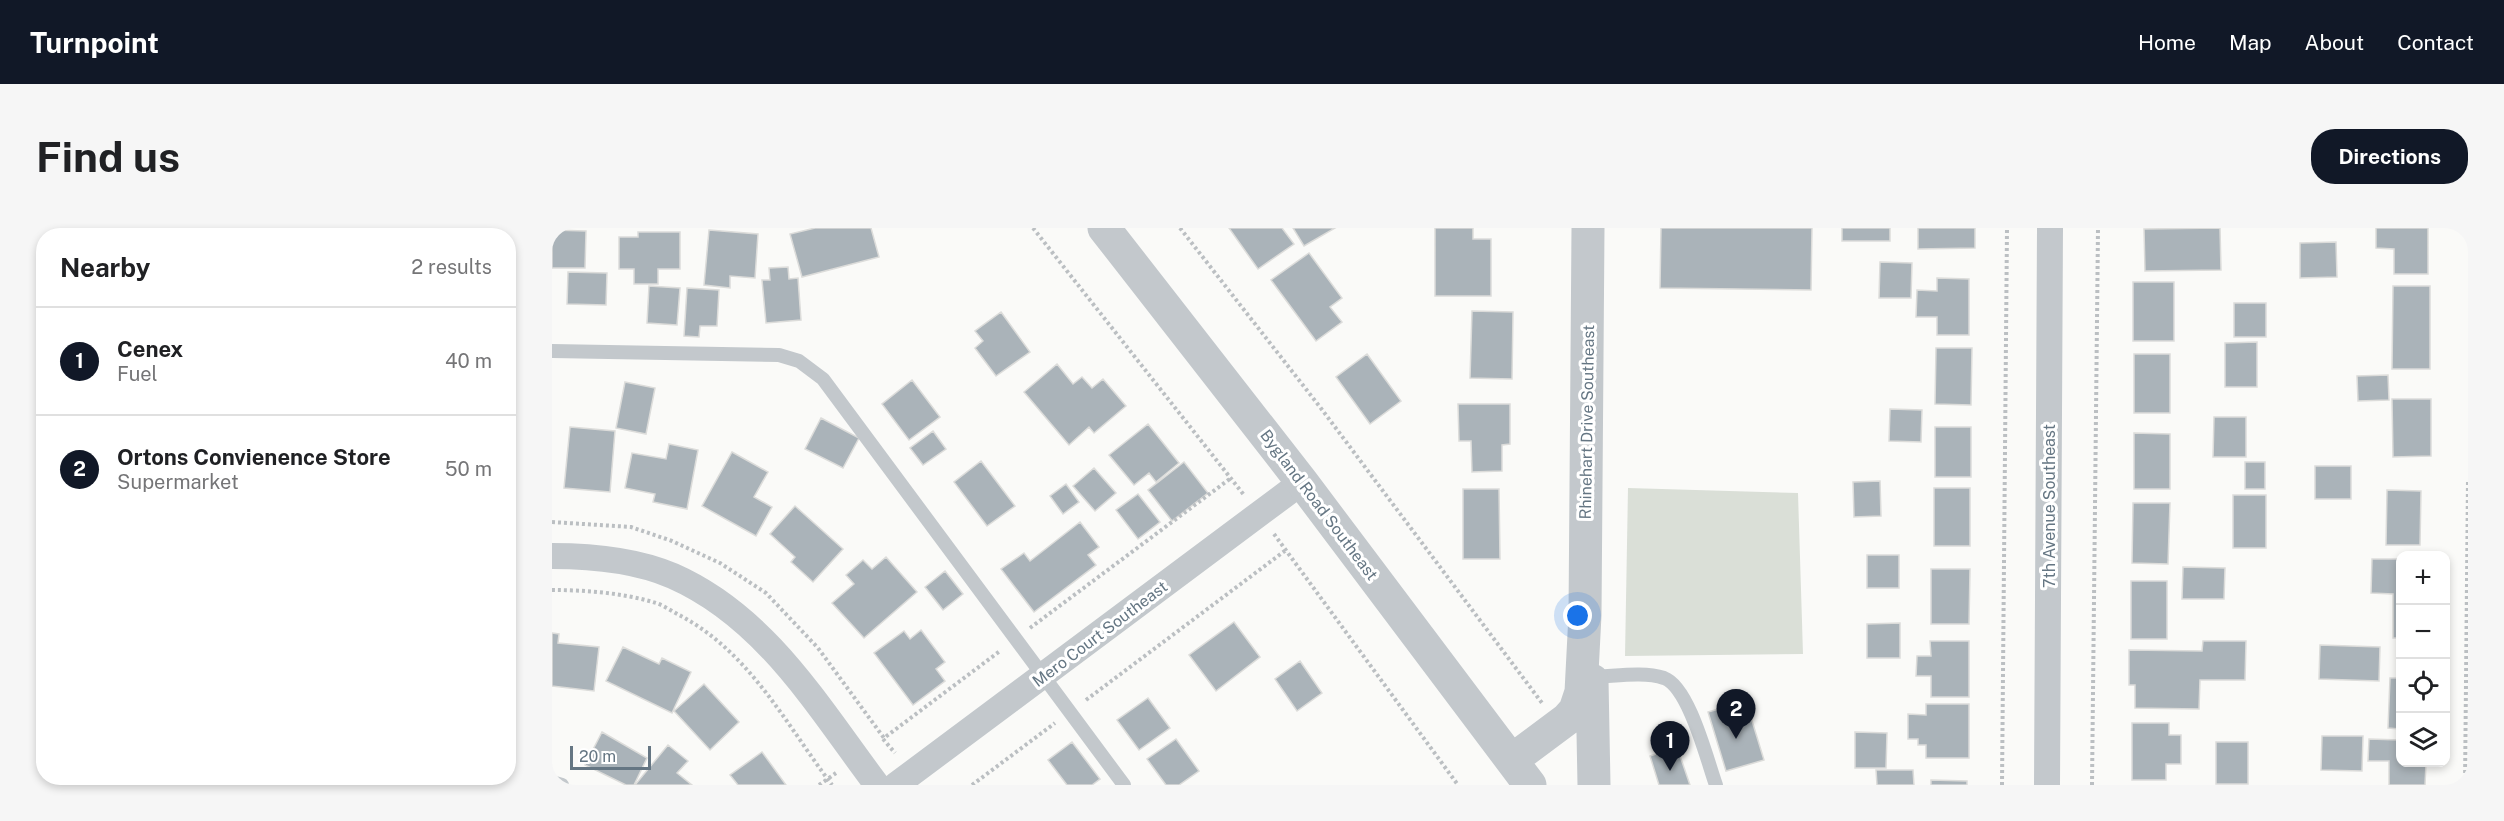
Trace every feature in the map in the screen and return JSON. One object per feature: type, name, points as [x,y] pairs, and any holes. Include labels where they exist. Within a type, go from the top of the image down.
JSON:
[{"type":"street","name":"Bygland Road Southeast","points":[[1104,228],[1302,482],[1521,772]]},
{"type":"street","name":"Rhinehart Drive Southeast","points":[[1588,228],[1585,615],[1586,677],[1594,785]]},
{"type":"street","name":"7th Avenue Southeast","points":[[2047,785],[2050,228]]},
{"type":"street","name":"Mero Court Southeast","points":[[896,785],[1302,482]]},
{"type":"street","points":[[552,556],[618,561],[671,576],[713,597],[750,626],[789,666],[877,785]]},
{"type":"street","name":"Rhinehart Drive Southeast","points":[[1521,772],[1557,726],[1575,710],[1586,677]]},
{"type":"lane","points":[[552,351],[779,355],[799,361],[823,379],[1124,785]]},
{"type":"lane","points":[[1586,677],[1650,676],[1664,678],[1671,683],[1685,701],[1716,785]]},
{"type":"lane","points":[[552,782],[562,785]]},
{"type":"path","points":[[1180,228],[1530,686],[1557,726]]},
{"type":"path","points":[[2002,785],[2007,228]]},
{"type":"path","points":[[2092,785],[2098,228]]},
{"type":"path","points":[[884,738],[1231,478]]},
{"type":"path","points":[[2465,785],[2468,479]]},
{"type":"path","points":[[972,785],[1286,550]]},
{"type":"path","points":[[552,590],[625,596],[658,604],[696,624],[732,653],[759,682],[832,785]]},
{"type":"shaded area","points":[[1628,488],[1798,493],[1803,654],[1625,656]]},
{"type":"building","points":[[815,228],[871,228],[879,257],[802,277],[790,234]]},
{"type":"building","points":[[1229,228],[1282,228],[1294,244],[1258,269]]},
{"type":"building","points":[[1293,228],[1335,228],[1304,246]]},
{"type":"building","points":[[1435,228],[1473,228],[1473,239],[1491,239],[1491,296],[1435,296]]},
{"type":"building","points":[[1661,228],[1812,228],[1811,290],[1660,288]]},
{"type":"building","points":[[1842,228],[1890,228],[1890,241],[1842,241]]},
{"type":"building","points":[[1918,228],[1975,228],[1975,248],[1918,249]]},
{"type":"building","points":[[2220,228],[2221,270],[2145,271],[2144,229]]},
{"type":"building","points":[[2376,228],[2428,228],[2428,274],[2394,274],[2394,249],[2376,248]]},
{"type":"building","points":[[552,230],[586,231],[585,268],[552,268]]},
{"type":"building","points":[[709,230],[758,234],[755,278],[730,276],[730,288],[704,285]]},
{"type":"building","points":[[638,232],[680,232],[680,269],[658,269],[658,284],[634,284],[634,269],[619,269],[619,237],[638,237]]},
{"type":"building","points":[[2336,242],[2337,277],[2300,278],[2300,243]]},
{"type":"building","points":[[1309,253],[1342,298],[1330,307],[1342,322],[1316,341],[1271,280]]},
{"type":"building","points":[[1880,262],[1912,263],[1911,298],[1879,298]]},
{"type":"building","points":[[788,267],[789,279],[798,278],[801,320],[766,323],[762,280],[770,280],[769,268]]},
{"type":"building","points":[[568,272],[607,273],[606,305],[567,304]]},
{"type":"building","points":[[1937,278],[1969,279],[1969,335],[1937,335],[1937,317],[1916,317],[1917,290],[1937,291]]},
{"type":"building","points":[[2133,282],[2174,282],[2174,341],[2133,341]]},
{"type":"building","points":[[649,286],[680,288],[677,325],[647,323]]},
{"type":"building","points":[[2393,286],[2430,286],[2430,369],[2392,369]]},
{"type":"building","points":[[687,288],[719,290],[717,326],[700,326],[699,337],[684,336]]},
{"type":"building","points":[[2234,303],[2266,303],[2266,337],[2234,337]]},
{"type":"building","points":[[1472,311],[1513,312],[1512,379],[1470,378]]},
{"type":"building","points":[[1001,312],[1030,352],[996,376],[975,348],[983,341],[975,331]]},
{"type":"building","points":[[2257,342],[2257,387],[2225,387],[2225,343]]},
{"type":"building","points":[[1936,348],[1972,348],[1971,405],[1935,404]]},
{"type":"building","points":[[1367,354],[1401,401],[1370,424],[1336,377]]},
{"type":"building","points":[[2134,354],[2170,354],[2170,413],[2134,413]]},
{"type":"building","points":[[1057,364],[1073,384],[1082,377],[1092,388],[1103,379],[1126,406],[1094,433],[1089,427],[1069,445],[1024,392]]},
{"type":"building","points":[[2388,375],[2389,400],[2358,401],[2357,376]]},
{"type":"building","points":[[912,380],[940,417],[909,440],[882,404]]},
{"type":"building","points":[[625,382],[655,388],[646,434],[616,428]]},
{"type":"building","points":[[2392,399],[2431,399],[2431,456],[2393,457]]},
{"type":"building","points":[[1458,404],[1510,404],[1510,444],[1502,445],[1502,471],[1472,472],[1471,441],[1459,441]]},
{"type":"building","points":[[1890,409],[1922,410],[1921,442],[1889,441]]},
{"type":"building","points":[[2214,417],[2246,417],[2246,457],[2213,457]]},
{"type":"building","points":[[821,418],[859,438],[843,468],[805,449]]},
{"type":"building","points":[[1148,424],[1179,463],[1156,482],[1149,473],[1134,485],[1109,455]]},
{"type":"building","points":[[570,427],[615,431],[610,492],[564,488]]},
{"type":"building","points":[[1935,427],[1971,427],[1971,477],[1935,477]]},
{"type":"building","points":[[933,431],[946,449],[923,465],[910,448]]},
{"type":"building","points":[[2134,433],[2170,434],[2170,489],[2134,489]]},
{"type":"building","points":[[669,444],[698,450],[687,509],[653,502],[655,494],[625,488],[632,453],[666,459]]},
{"type":"building","points":[[732,452],[768,472],[754,497],[772,507],[756,536],[702,506]]},
{"type":"building","points":[[981,461],[1015,506],[987,526],[954,482]]},
{"type":"building","points":[[1184,462],[1208,493],[1172,521],[1148,490]]},
{"type":"building","points":[[2245,462],[2265,462],[2265,489],[2245,489]]},
{"type":"building","points":[[2315,466],[2351,466],[2351,499],[2315,499]]},
{"type":"building","points":[[1094,468],[1116,493],[1095,511],[1073,486]]},
{"type":"building","points":[[1880,481],[1881,516],[1854,517],[1853,482]]},
{"type":"building","points":[[1066,484],[1079,502],[1063,514],[1050,496]]},
{"type":"building","points":[[1934,488],[1970,488],[1970,546],[1934,546]]},
{"type":"building","points":[[1463,489],[1499,489],[1500,559],[1463,559]]},
{"type":"building","points":[[2387,490],[2421,491],[2420,545],[2386,545]]},
{"type":"building","points":[[1138,494],[1160,522],[1138,539],[1116,510]]},
{"type":"building","points":[[2233,495],[2266,495],[2266,548],[2233,548]]},
{"type":"building","points":[[2133,503],[2170,503],[2168,564],[2132,563]]},
{"type":"building","points":[[795,506],[843,549],[813,582],[791,562],[795,557],[770,534]]},
{"type":"building","points":[[1080,522],[1099,547],[1088,555],[1096,565],[1034,612],[1001,569],[1024,553],[1030,561]]},
{"type":"building","points":[[1867,555],[1899,555],[1899,588],[1867,588]]},
{"type":"building","points":[[886,557],[917,592],[864,638],[832,603],[854,584],[846,575],[863,560],[872,569]]},
{"type":"building","points":[[2372,559],[2396,559],[2396,638],[2393,638],[2393,594],[2371,593]]},
{"type":"building","points":[[2183,567],[2225,568],[2224,599],[2182,599]]},
{"type":"building","points":[[1931,569],[1970,569],[1969,624],[1931,624]]},
{"type":"building","points":[[945,571],[963,594],[943,610],[925,587]]},
{"type":"building","points":[[2131,581],[2167,581],[2167,639],[2131,639]]},
{"type":"building","points":[[1234,622],[1260,657],[1216,691],[1189,655]]},
{"type":"building","points":[[1900,623],[1900,658],[1867,658],[1867,624]]},
{"type":"building","points":[[921,630],[945,662],[936,669],[945,681],[913,705],[874,653],[904,631],[910,639]]},
{"type":"building","points":[[552,633],[559,634],[558,643],[599,647],[594,691],[552,686]]},
{"type":"building","points":[[1930,641],[1969,641],[1969,697],[1931,697],[1931,676],[1916,676],[1917,656],[1931,656]]},
{"type":"building","points":[[2203,641],[2246,641],[2245,680],[2200,680],[2199,709],[2135,708],[2135,685],[2129,685],[2129,650],[2202,651]]},
{"type":"building","points":[[2320,645],[2380,647],[2379,681],[2319,679]]},
{"type":"building","points":[[623,647],[659,664],[662,658],[691,672],[672,713],[606,681]]},
{"type":"building","points":[[1300,661],[1322,693],[1297,711],[1275,679]]},
{"type":"building","points":[[2390,678],[2396,678],[2396,729],[2388,728]]},
{"type":"building","points":[[704,684],[739,722],[710,750],[674,711]]},
{"type":"building","points":[[1148,698],[1170,728],[1139,750],[1117,720]]},
{"type":"building","points":[[1746,701],[1764,760],[1726,771],[1708,712]]},
{"type":"building","points":[[1926,704],[1969,704],[1969,758],[1926,758],[1926,745],[1918,745],[1918,739],[1908,739],[1908,714],[1926,715]]},
{"type":"building","points":[[2132,723],[2169,723],[2169,735],[2181,735],[2181,764],[2166,764],[2166,780],[2132,780]]},
{"type":"building","points":[[602,732],[647,758],[634,785],[626,785],[585,765]]},
{"type":"building","points":[[1855,732],[1887,733],[1886,768],[1855,768]]},
{"type":"building","points":[[2322,736],[2363,736],[2362,771],[2321,770]]},
{"type":"building","points":[[1176,739],[1199,771],[1179,785],[1166,785],[1147,759]]},
{"type":"building","points":[[2369,739],[2396,740],[2396,767],[2426,767],[2425,785],[2389,785],[2389,761],[2368,761]]},
{"type":"building","points":[[1072,742],[1100,779],[1092,785],[1067,785],[1048,760]]},
{"type":"building","points":[[2216,742],[2248,742],[2248,784],[2216,784]]},
{"type":"building","points":[[668,745],[688,761],[677,773],[692,785],[635,785]]},
{"type":"building","points":[[1677,747],[1690,785],[1659,785],[1650,756]]},
{"type":"building","points":[[762,752],[786,785],[738,785],[730,775]]},
{"type":"building","points":[[1876,770],[1913,770],[1914,785],[1877,785]]},
{"type":"building","points":[[1931,780],[1967,781],[1967,785],[1931,785]]},
{"type":"place","name":"Ortons Convienence Store","points":[[1736,739]]},
{"type":"place","name":"Cenex","points":[[1670,771]]}]
